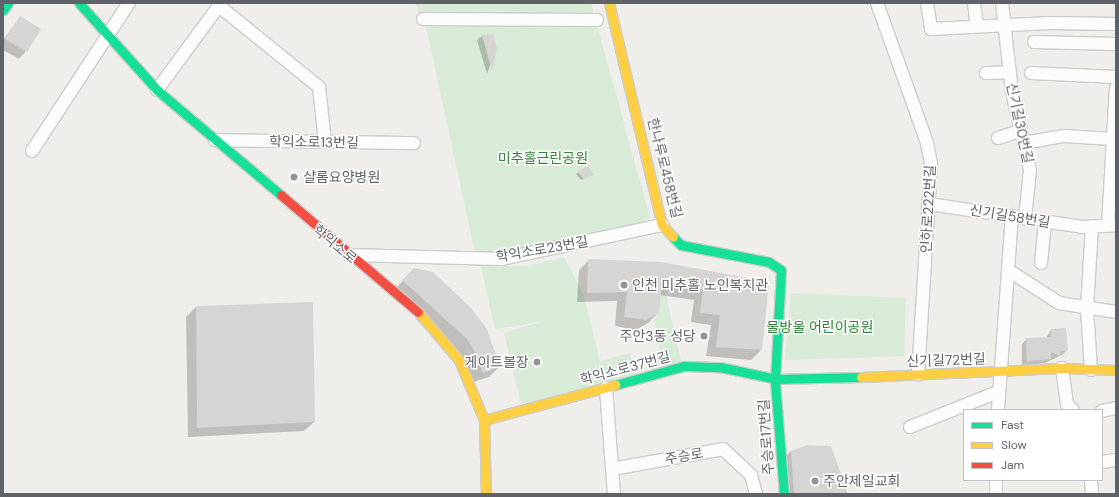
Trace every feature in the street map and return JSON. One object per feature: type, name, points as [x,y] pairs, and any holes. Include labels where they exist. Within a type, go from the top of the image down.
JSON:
[{"type":"street","points":[[3,10],[8,3]]},
{"type":"street","name":"학익소로","points":[[79,3],[157,90],[348,255],[422,315],[447,343],[459,360],[484,420],[486,494]]},
{"type":"street","points":[[32,151],[130,3]]},
{"type":"street","name":"한나루로458번길","points":[[609,3],[615,18],[662,225],[681,244],[769,262],[781,270],[776,379]]},
{"type":"street","name":"인하로222번길","points":[[877,3],[927,143],[931,163],[918,375]]},
{"type":"street","points":[[927,3],[931,28],[977,26],[1005,27],[1050,23],[1116,24]]},
{"type":"street","points":[[974,3],[977,26]]},
{"type":"street","name":"신기길30번길","points":[[1002,3],[1010,72],[1020,131],[1030,170],[1025,219]]},
{"type":"street","points":[[157,90],[220,4],[319,87],[325,142]]},
{"type":"street","points":[[423,19],[597,20]]},
{"type":"street","points":[[1034,42],[1116,44]]},
{"type":"street","points":[[986,73],[1010,72]]},
{"type":"street","points":[[1031,73],[1116,77]]},
{"type":"street","points":[[1112,225],[1113,139],[1116,88]]},
{"type":"street","points":[[998,138],[1020,131]]},
{"type":"street","points":[[1023,143],[1046,138],[1113,139]]},
{"type":"street","name":"학익소로13번길","points":[[215,140],[414,143]]},
{"type":"street","name":"신기길58번길","points":[[929,204],[1045,222],[1092,226],[1112,225]]},
{"type":"street","points":[[998,409],[999,373],[1012,217]]},
{"type":"street","points":[[1041,263],[1045,222]]},
{"type":"street","name":"학익소로23번길","points":[[348,255],[502,259],[662,225]]},
{"type":"street","points":[[1091,370],[1087,308],[1092,226]]},
{"type":"street","points":[[1008,270],[1059,303],[1116,312]]},
{"type":"street","name":"학익소로37번길","points":[[484,420],[684,366],[720,366],[776,379]]},
{"type":"street","points":[[1062,368],[1067,404],[1071,409]]},
{"type":"street","name":"신기길72번길","points":[[776,379],[999,373],[1062,368],[1116,370]]},
{"type":"street","name":"주승로17번길","points":[[776,379],[784,494]]},
{"type":"street","points":[[606,388],[614,494]]},
{"type":"street","points":[[910,428],[998,392]]},
{"type":"street","points":[[1103,411],[1116,408]]},
{"type":"street","name":"주승로","points":[[612,469],[723,449],[751,475],[756,494]]},
{"type":"street","points":[[1103,462],[1116,460]]},
{"type":"street","points":[[996,481],[996,494]]},
{"type":"street","points":[[1091,481],[1092,494]]},
{"type":"green space","name":"미추홀근린공원","points":[[415,3],[591,3],[650,218],[624,232],[506,253],[475,253],[426,27]]},
{"type":"green space","points":[[564,257],[584,296],[600,361],[630,353],[637,379],[521,404],[504,333],[544,321],[495,329],[481,266],[528,266]]},
{"type":"green space","points":[[662,279],[682,365],[651,375],[648,355],[660,353],[654,319],[659,313]]},
{"type":"green space","name":"물방울 어린이공원","points":[[791,293],[906,298],[904,356],[785,360]]},
{"type":"building","points":[[20,16],[41,29],[27,52],[5,39]]},
{"type":"building","points":[[494,34],[497,49],[492,71],[482,35]]},
{"type":"building","points":[[588,166],[594,175],[583,179],[578,171]]},
{"type":"building","points":[[588,259],[661,262],[769,282],[762,350],[716,347],[720,315],[700,313],[703,290],[662,285],[659,313],[646,320],[624,317],[627,292],[587,293]]},
{"type":"building","points":[[414,268],[433,272],[470,307],[487,329],[500,367],[483,373],[477,355],[467,339],[402,280]]},
{"type":"building","points":[[313,302],[315,422],[197,428],[196,306]]},
{"type":"building","points":[[1066,328],[1068,351],[1061,351],[1060,356],[1051,352],[1051,359],[1027,361],[1026,338],[1051,337],[1051,329]]},
{"type":"building","name":"주안제일교회","points":[[807,445],[831,446],[848,494],[794,494],[791,451]]},
{"type":"traffic: fast","points":[[3,10],[8,3]]},
{"type":"traffic: fast","points":[[79,3],[157,90],[281,195]]},
{"type":"traffic: fast","points":[[673,237],[681,245],[769,262],[781,270],[775,382],[784,494]]},
{"type":"traffic: fast","points":[[615,385],[684,366],[720,367],[776,379],[861,377]]},
{"type":"traffic: slow","points":[[609,3],[662,225],[673,237]]},
{"type":"traffic: slow","points":[[418,312],[459,360],[484,420],[486,494]]},
{"type":"traffic: slow","points":[[861,377],[1062,368],[1116,370]]},
{"type":"traffic: slow","points":[[484,420],[615,385]]},
{"type":"traffic: jam","points":[[281,195],[418,312]]},
{"type":"place","name":"샬롬요양병원","points":[[294,177]]},
{"type":"place","name":"인천 미추홀 노인복지관","points":[[624,285]]},
{"type":"place","name":"주안3동 성당","points":[[704,336]]},
{"type":"place","name":"게이트볼장","points":[[537,362]]},
{"type":"place","name":"주안제일교회","points":[[815,481]]}]
